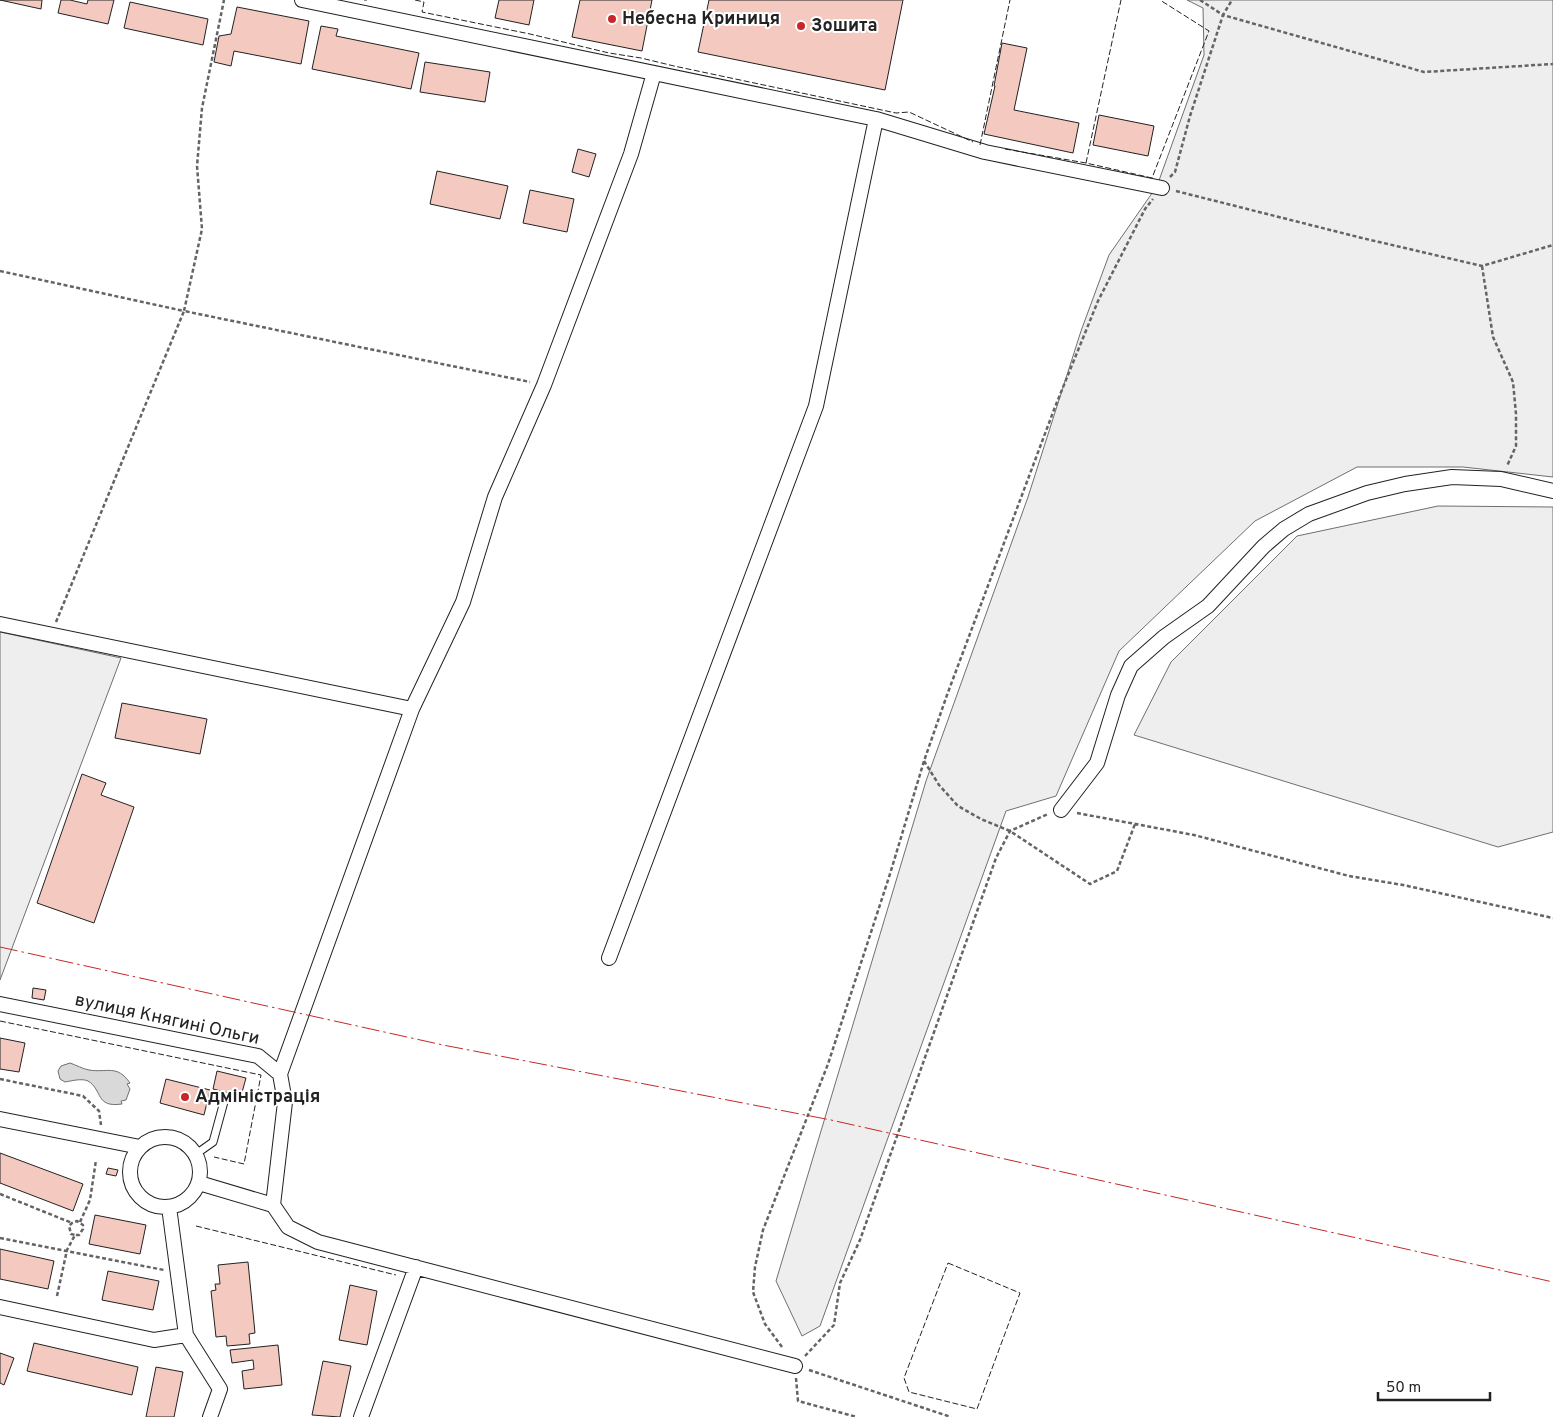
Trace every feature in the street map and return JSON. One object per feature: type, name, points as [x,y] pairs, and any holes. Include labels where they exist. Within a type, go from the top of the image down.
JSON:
[{"type":"street","points":[[302,0],[876,119],[985,152],[1162,188]]},
{"type":"street","points":[[654,72],[631,154],[544,385],[495,497],[463,602],[412,709],[280,1074],[285,1102],[273,1204],[288,1227],[318,1242],[795,1366]]},
{"type":"street","points":[[609,958],[816,406],[876,119]]},
{"type":"street","points":[[1061,810],[1097,763],[1118,695],[1131,666],[1164,636],[1208,606],[1264,546],[1284,528],[1309,514],[1367,493],[1452,477],[1501,479],[1553,491]]},
{"type":"street","points":[[0,624],[412,709]]},
{"type":"street","name":"вулиця Княгині Ольги","points":[[0,1004],[258,1056],[280,1074]]},
{"type":"street","points":[[0,1119],[140,1146]]},
{"type":"street","points":[[164,1136],[173,1137],[188,1144],[196,1154],[200,1166],[199,1183],[194,1192],[179,1204],[169,1207],[149,1203],[141,1198],[134,1190],[130,1170],[131,1162],[140,1146],[155,1138],[164,1136]]},
{"type":"street","points":[[199,1183],[273,1204]]},
{"type":"street","points":[[169,1207],[186,1335],[220,1388],[210,1417]]},
{"type":"street","points":[[361,1417],[416,1267]]},
{"type":"street","points":[[0,1307],[154,1340],[186,1335]]},
{"type":"lane","points":[[196,1154],[213,1142],[225,1098]]},
{"type":"path","points":[[51,635],[184,310],[202,228],[197,166],[202,108],[224,0]]},
{"type":"path","points":[[1200,0],[1223,15],[1424,72],[1553,64]]},
{"type":"path","points":[[857,1417],[798,1400],[795,1366],[765,1324],[753,1292],[755,1267],[763,1230],[831,1055],[924,761],[1054,407],[1098,301],[1145,209],[1175,172],[1190,116],[1223,15],[1232,0]]},
{"type":"path","points":[[1162,188],[1482,266],[1553,245]]},
{"type":"path","points":[[1482,266],[1493,337],[1513,382],[1516,446],[1501,479]]},
{"type":"path","points":[[0,271],[544,385]]},
{"type":"path","points":[[924,761],[939,785],[958,806],[981,819],[1010,830],[1090,884],[1117,871],[1135,824]]},
{"type":"path","points":[[795,1366],[815,1347],[834,1324],[840,1283],[860,1240],[996,858],[1010,830],[1061,810],[1194,835],[1349,876],[1403,885],[1553,918]]},
{"type":"path","points":[[0,1079],[83,1096],[99,1111],[102,1130]]},
{"type":"path","points":[[80,1222],[90,1200],[96,1160]]},
{"type":"path","points":[[0,1194],[72,1222],[80,1222]]},
{"type":"path","points":[[72,1222],[69,1230],[75,1235]]},
{"type":"path","points":[[57,1296],[67,1250],[75,1235],[82,1232],[83,1225],[80,1222]]},
{"type":"path","points":[[0,1238],[168,1270]]},
{"type":"path","points":[[795,1366],[950,1417]]},
{"type":"shaded area","points":[[1187,0],[1553,0],[1553,477],[1463,467],[1357,467],[1255,521],[1119,651],[1056,796],[1006,811],[820,1326],[802,1336],[776,1281],[926,781],[1028,497],[1081,331],[1109,255],[1157,186],[1204,55],[1203,8]]},
{"type":"shaded area","points":[[1438,506],[1553,507],[1553,832],[1498,847],[1134,735],[1171,662],[1297,536]]},
{"type":"shaded area","points":[[0,632],[121,658],[0,980]]},
{"type":"shaded area","points":[[70,1063],[89,1070],[111,1070],[121,1073],[130,1083],[127,1084],[130,1089],[126,1100],[121,1101],[122,1104],[113,1105],[103,1101],[93,1085],[86,1080],[65,1082],[60,1079],[58,1071],[61,1066]]},
{"type":"building","points":[[0,0],[42,0],[41,9]]},
{"type":"building","points":[[61,0],[87,4],[88,0],[114,0],[108,24],[58,13]]},
{"type":"building","points":[[499,0],[534,0],[529,25],[495,18]]},
{"type":"building","name":"Небесна Криниця","points":[[580,0],[652,0],[642,51],[572,37]]},
{"type":"building","name":"Зошита","points":[[709,0],[903,0],[885,90],[698,52]]},
{"type":"building","points":[[130,2],[208,19],[203,45],[124,28]]},
{"type":"building","points":[[237,7],[309,21],[301,64],[234,51],[231,66],[214,62],[219,36],[231,34]]},
{"type":"building","points":[[321,26],[338,29],[336,36],[419,53],[411,89],[312,69]]},
{"type":"building","points":[[1002,43],[1027,48],[1014,110],[1079,123],[1073,153],[984,134]]},
{"type":"building","points":[[425,62],[490,72],[485,102],[420,92]]},
{"type":"building","points":[[1099,115],[1154,126],[1148,156],[1093,145]]},
{"type":"building","points":[[578,149],[596,154],[589,177],[572,172]]},
{"type":"building","points":[[437,171],[508,186],[500,219],[430,204]]},
{"type":"building","points":[[530,190],[574,199],[567,232],[523,223]]},
{"type":"building","points":[[122,703],[207,719],[200,754],[115,738]]},
{"type":"building","points":[[82,774],[106,783],[101,795],[134,807],[94,923],[37,903]]},
{"type":"building","points":[[33,988],[46,990],[44,1000],[32,998]]},
{"type":"building","points":[[0,1038],[25,1043],[19,1072],[0,1069]]},
{"type":"building","points":[[217,1071],[246,1078],[241,1096],[213,1089]]},
{"type":"building","name":"Адміністрація","points":[[166,1079],[210,1090],[204,1115],[160,1103]]},
{"type":"building","points":[[0,1153],[83,1184],[73,1211],[0,1183]]},
{"type":"building","points":[[108,1168],[118,1170],[116,1176],[106,1174]]},
{"type":"building","points":[[95,1215],[146,1225],[140,1254],[89,1244]]},
{"type":"building","points":[[0,1249],[54,1261],[48,1289],[0,1279]]},
{"type":"building","points":[[248,1262],[255,1333],[249,1334],[250,1344],[227,1346],[226,1336],[216,1337],[211,1291],[216,1290],[215,1284],[220,1284],[218,1265]]},
{"type":"building","points":[[108,1271],[159,1281],[153,1310],[102,1300]]},
{"type":"building","points":[[350,1285],[377,1291],[367,1345],[339,1340]]},
{"type":"building","points":[[34,1343],[138,1367],[132,1395],[27,1371]]},
{"type":"building","points":[[278,1345],[282,1385],[244,1389],[242,1371],[254,1369],[253,1360],[232,1363],[230,1350]]},
{"type":"building","points":[[0,1353],[14,1358],[4,1385],[0,1383]]},
{"type":"building","points":[[323,1361],[351,1366],[340,1417],[312,1415]]},
{"type":"building","points":[[156,1367],[183,1372],[174,1417],[146,1417]]},
{"type":"fence","points":[[415,0],[424,2],[422,12],[896,113],[909,112],[973,142]]},
{"type":"fence","points":[[980,145],[1010,0]]},
{"type":"fence","points":[[1086,163],[1121,0]]},
{"type":"fence","points":[[1005,149],[1086,163],[1152,178],[1209,31],[1160,0]]},
{"type":"fence","points":[[0,1021],[261,1075],[244,1164],[214,1157]]},
{"type":"fence","points":[[196,1226],[396,1275]]},
{"type":"fence","points":[[948,1263],[1020,1293],[977,1409],[909,1392],[904,1378],[948,1263]]},
{"type":"power","points":[[0,947],[443,1045],[831,1120],[1553,1282]]},
{"type":"place","name":"Небесна Криниця","points":[[612,19]]},
{"type":"place","name":"Зошита","points":[[801,26]]},
{"type":"place","name":"Адміністрація","points":[[185,1097]]}]
